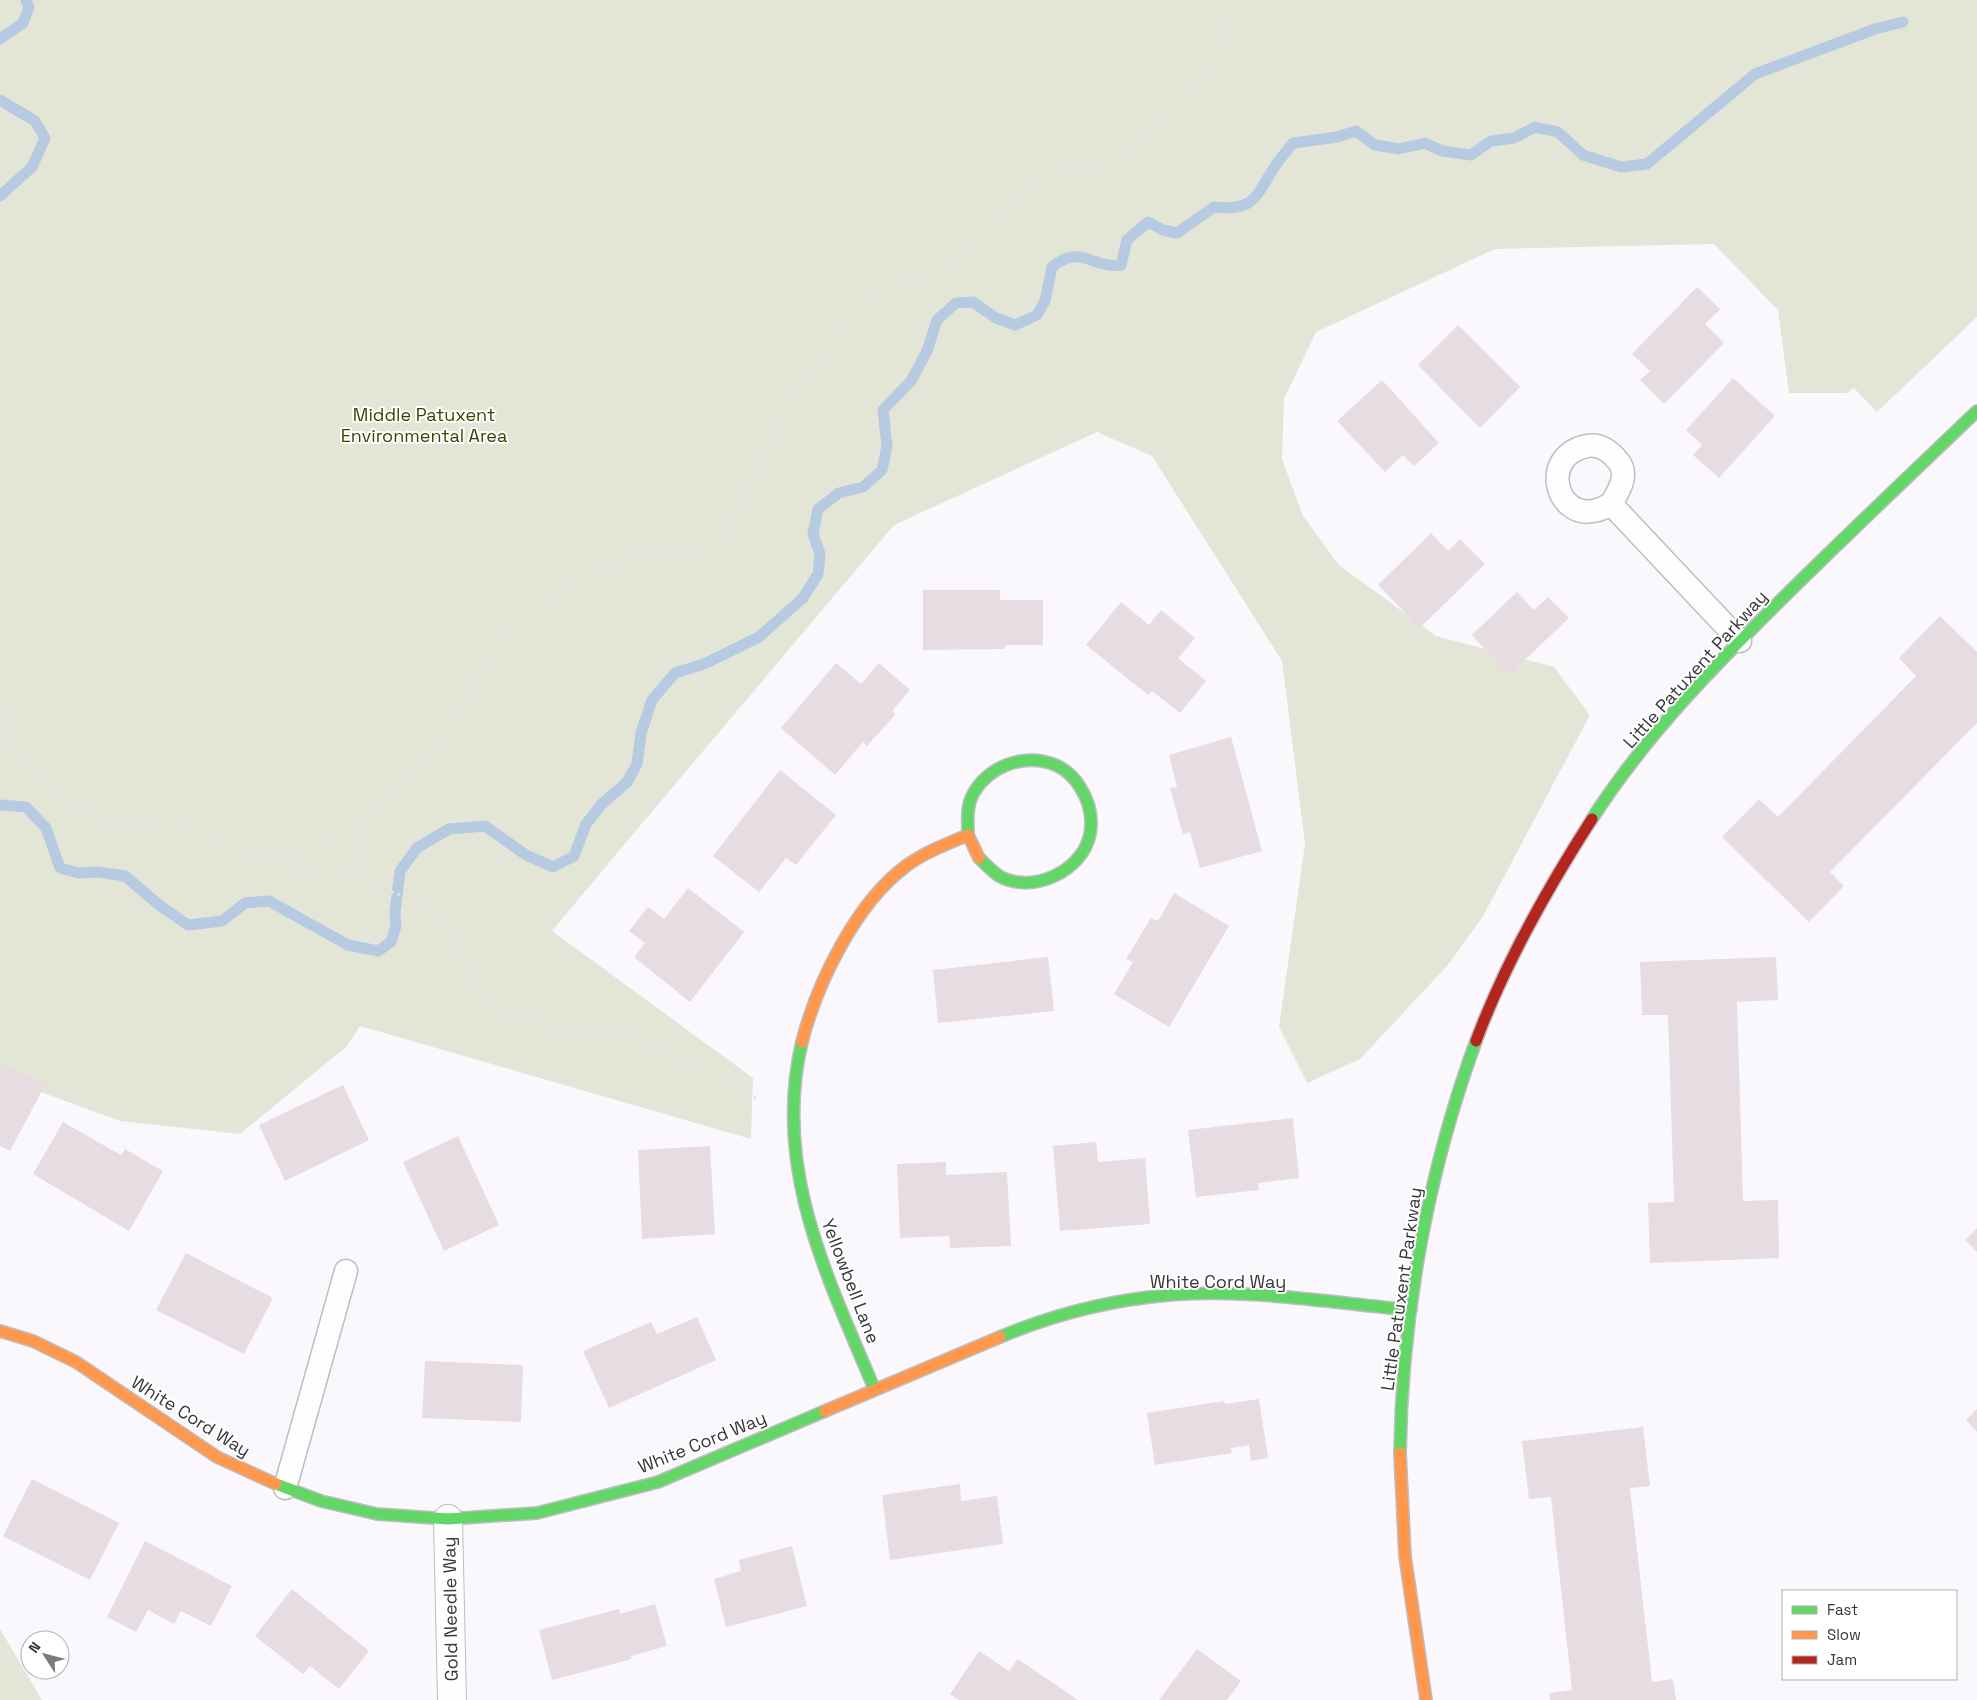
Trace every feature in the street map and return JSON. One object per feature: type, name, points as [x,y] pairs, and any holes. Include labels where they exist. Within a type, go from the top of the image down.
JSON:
[{"type":"street","name":"Little Patuxent Parkway","points":[[1426,1700],[1409,1605],[1401,1507],[1401,1410],[1411,1310],[1429,1202],[1461,1084],[1499,985],[1542,904],[1590,821],[1656,732],[1740,641],[1977,411]]},
{"type":"street","points":[[1034,758],[1053,763],[1074,777],[1088,798],[1091,817],[1088,840],[1081,856],[1069,868],[1050,879],[1030,883],[1011,880],[991,871],[979,858],[968,835],[968,809],[975,789],[988,774],[1012,761],[1034,758]]},
{"type":"street","name":"Yellowbell Lane","points":[[874,1388],[817,1251],[802,1190],[792,1118],[799,1056],[813,1007],[843,944],[869,905],[904,867],[937,847],[968,835]]},
{"type":"street","name":"White Cord Way","points":[[0,1331],[33,1341],[76,1362],[217,1457],[285,1488],[322,1501],[377,1514],[448,1519],[537,1513],[658,1482],[874,1388],[1018,1329],[1099,1306],[1170,1295],[1249,1294],[1411,1310]]},
{"type":"street","name":"Gold Needle Way","points":[[448,1519],[452,1700]]},
{"type":"lane","points":[[1611,504],[1740,641]]},
{"type":"lane","points":[[285,1488],[346,1271]]},
{"type":"path","points":[[264,860],[316,847],[362,822],[396,792],[436,746],[459,712],[492,648],[546,601],[600,566],[635,557],[704,551],[726,535],[760,469],[787,400],[803,378],[818,366],[834,345],[837,329],[845,314],[856,303],[877,290],[929,277],[963,259],[992,232],[1023,187],[1045,177],[1081,171],[1115,159],[1150,135],[1188,101],[1211,67],[1229,26],[1236,0]]},
{"type":"path","points":[[0,705],[15,747]]},
{"type":"path","points":[[0,740],[15,747],[66,798],[104,820],[142,819],[172,821],[203,829],[238,850],[264,860],[296,869],[357,878],[418,902],[437,918],[452,937],[467,968],[473,988],[486,1004],[500,1015],[522,1021],[550,1025],[610,1028],[724,1080],[792,1118]]},
{"type":"path","points":[[357,878],[362,822]]},
{"type":"green space","name":"Middle Patuxent Environmental Area","points":[[0,0],[1977,0],[1977,317],[1877,412],[1854,388],[1847,393],[1789,393],[1778,310],[1714,244],[1495,249],[1316,332],[1284,399],[1282,459],[1303,516],[1339,565],[1436,636],[1554,667],[1590,715],[1482,918],[1447,966],[1360,1059],[1307,1083],[1279,1027],[1305,844],[1282,661],[1152,456],[1097,432],[894,525],[649,815],[650,817],[648,816],[552,931],[753,1078],[751,1139],[360,1026],[346,1047],[240,1134],[120,1121],[0,1077]]},
{"type":"green space","points":[[0,1629],[20,1663],[20,1680],[30,1680],[42,1700],[0,1700]]},
{"type":"building","points":[[1697,287],[1720,309],[1705,324],[1724,343],[1664,404],[1640,380],[1650,371],[1632,354]]},
{"type":"building","points":[[1458,325],[1520,387],[1480,428],[1418,365]]},
{"type":"building","points":[[1733,378],[1775,416],[1719,478],[1693,455],[1702,445],[1686,430]]},
{"type":"building","points":[[1382,380],[1439,443],[1414,466],[1403,455],[1385,472],[1337,421]]},
{"type":"building","points":[[1431,533],[1448,551],[1460,539],[1485,564],[1420,628],[1378,585]]},
{"type":"building","points":[[923,590],[1000,590],[1000,600],[1043,600],[1043,645],[1005,645],[1005,649],[923,650]]},
{"type":"building","points":[[1517,592],[1534,610],[1548,597],[1569,618],[1509,675],[1472,635]]},
{"type":"building","points":[[1121,602],[1149,625],[1161,610],[1195,638],[1178,658],[1206,681],[1180,713],[1152,691],[1148,695],[1086,645]]},
{"type":"building","points":[[1940,616],[1977,652],[1977,723],[1830,872],[1844,886],[1809,922],[1722,837],[1759,799],[1778,817],[1916,676],[1899,658]]},
{"type":"building","points":[[836,663],[861,684],[879,663],[910,690],[892,711],[896,714],[867,746],[863,742],[835,775],[781,728]]},
{"type":"building","points":[[1231,737],[1262,851],[1200,868],[1190,832],[1183,835],[1170,788],[1177,787],[1169,755]]},
{"type":"building","points":[[780,770],[836,815],[796,865],[786,858],[759,892],[713,856]]},
{"type":"building","points":[[688,888],[744,932],[690,1002],[634,957],[645,943],[629,931],[648,907],[664,919]]},
{"type":"building","points":[[1174,893],[1229,926],[1169,1027],[1114,994],[1133,962],[1126,959],[1151,918],[1158,921]]},
{"type":"building","points":[[1048,957],[1054,1011],[938,1023],[933,970]]},
{"type":"building","points":[[1776,957],[1778,1000],[1737,1002],[1743,1201],[1778,1200],[1779,1258],[1650,1263],[1648,1203],[1674,1202],[1668,1015],[1642,1015],[1640,962]]},
{"type":"building","points":[[7,1065],[45,1085],[10,1151],[0,1146],[0,1069],[5,1071]]},
{"type":"building","points":[[343,1085],[369,1140],[285,1181],[259,1125]]},
{"type":"building","points":[[1293,1118],[1299,1178],[1258,1183],[1259,1190],[1196,1197],[1188,1130]]},
{"type":"building","points":[[63,1122],[121,1155],[125,1149],[163,1171],[129,1231],[33,1174]]},
{"type":"building","points":[[458,1136],[499,1225],[444,1251],[403,1162]]},
{"type":"building","points":[[1096,1142],[1098,1162],[1145,1158],[1150,1224],[1060,1231],[1053,1146]]},
{"type":"building","points":[[710,1146],[715,1234],[642,1239],[638,1150]]},
{"type":"building","points":[[946,1162],[946,1175],[1007,1172],[1011,1246],[950,1248],[949,1236],[900,1238],[897,1164]]},
{"type":"building","points":[[1977,1228],[1977,1252],[1965,1240]]},
{"type":"building","points":[[186,1253],[273,1298],[244,1354],[156,1310]]},
{"type":"building","points":[[697,1317],[716,1360],[609,1408],[583,1351],[651,1322],[657,1334]]},
{"type":"building","points":[[425,1361],[523,1365],[521,1422],[422,1418]]},
{"type":"building","points":[[1259,1399],[1268,1458],[1251,1461],[1249,1445],[1231,1448],[1232,1453],[1155,1465],[1147,1413],[1224,1401],[1225,1404]]},
{"type":"building","points":[[1977,1409],[1977,1432],[1966,1420]]},
{"type":"building","points":[[1643,1427],[1650,1486],[1630,1488],[1652,1682],[1673,1679],[1676,1700],[1550,1700],[1549,1693],[1572,1690],[1551,1497],[1529,1499],[1522,1441]]},
{"type":"building","points":[[32,1479],[119,1523],[90,1580],[3,1536]]},
{"type":"building","points":[[960,1484],[961,1501],[997,1496],[1003,1544],[890,1560],[882,1495]]},
{"type":"building","points":[[145,1541],[232,1586],[211,1626],[181,1611],[174,1624],[148,1610],[136,1632],[107,1617]]},
{"type":"building","points":[[792,1546],[807,1606],[726,1627],[714,1579],[741,1571],[739,1560]]},
{"type":"building","points":[[292,1589],[369,1651],[339,1689],[310,1666],[303,1674],[255,1636]]},
{"type":"building","points":[[655,1604],[667,1646],[631,1656],[632,1659],[552,1680],[539,1630],[619,1609],[620,1614]]},
{"type":"building","points":[[1197,1649],[1241,1681],[1227,1700],[1159,1700]]},
{"type":"building","points":[[979,1651],[1009,1671],[1018,1659],[1078,1700],[959,1700],[950,1694]]},
{"type":"waterway","points":[[0,39],[23,23],[29,7],[26,0]]},
{"type":"waterway","points":[[0,805],[26,807],[46,828],[60,868],[79,873],[98,872],[125,876],[159,905],[188,925],[222,921],[245,903],[269,901],[348,945],[378,951],[391,942],[396,926],[395,912],[400,871],[417,848],[449,829],[485,826],[526,855],[553,867],[574,856],[586,824],[602,804],[627,782],[637,764],[641,733],[652,700],[675,673],[704,664],[759,637],[803,598],[818,574],[820,554],[813,534],[818,509],[839,493],[863,487],[882,470],[887,446],[883,410],[911,381],[927,351],[937,320],[956,303],[973,302],[996,318],[1015,325],[1037,315],[1045,301],[1052,267],[1062,260],[1079,257],[1102,264],[1121,265],[1127,240],[1148,222],[1163,230],[1177,233],[1214,207],[1228,208],[1247,204],[1254,199],[1293,143],[1337,137],[1356,131],[1375,145],[1399,149],[1425,143],[1442,151],[1471,155],[1491,141],[1514,138],[1535,127],[1558,132],[1583,155],[1621,167],[1647,164],[1755,74],[1875,29],[1903,22]]},
{"type":"waterway","points":[[0,100],[35,121],[45,138],[32,167],[0,196]]},
{"type":"traffic: fast","points":[[1592,819],[1613,787],[1660,727],[1711,671],[1814,568],[1977,411]]},
{"type":"traffic: fast","points":[[968,835],[968,809],[973,794],[983,781],[995,771],[1010,764],[1025,760],[1041,761],[1056,765],[1069,774],[1083,792],[1091,816],[1090,834],[1085,847],[1067,869],[1040,881],[1026,883],[1012,881],[999,876],[979,858]]},
{"type":"traffic: fast","points":[[1400,1453],[1406,1348],[1421,1244],[1431,1192],[1444,1141],[1476,1041]]},
{"type":"traffic: fast","points":[[802,1042],[795,1088],[794,1133],[799,1177],[809,1220],[823,1262],[874,1388]]},
{"type":"traffic: fast","points":[[1000,1337],[1061,1315],[1104,1305],[1148,1297],[1199,1293],[1290,1297],[1411,1310]]},
{"type":"traffic: fast","points":[[276,1484],[321,1501],[377,1514],[448,1519],[537,1513],[658,1482],[825,1411]]},
{"type":"traffic: slow","points":[[802,1042],[828,970],[855,922],[888,882],[906,866],[921,857],[968,835],[979,858]]},
{"type":"traffic: slow","points":[[0,1331],[33,1341],[76,1362],[217,1457],[276,1484]]},
{"type":"traffic: slow","points":[[825,1411],[1000,1337]]},
{"type":"traffic: slow","points":[[1400,1453],[1405,1556],[1426,1700]]},
{"type":"traffic: jam","points":[[1476,1041],[1500,983],[1528,927],[1592,819]]}]
